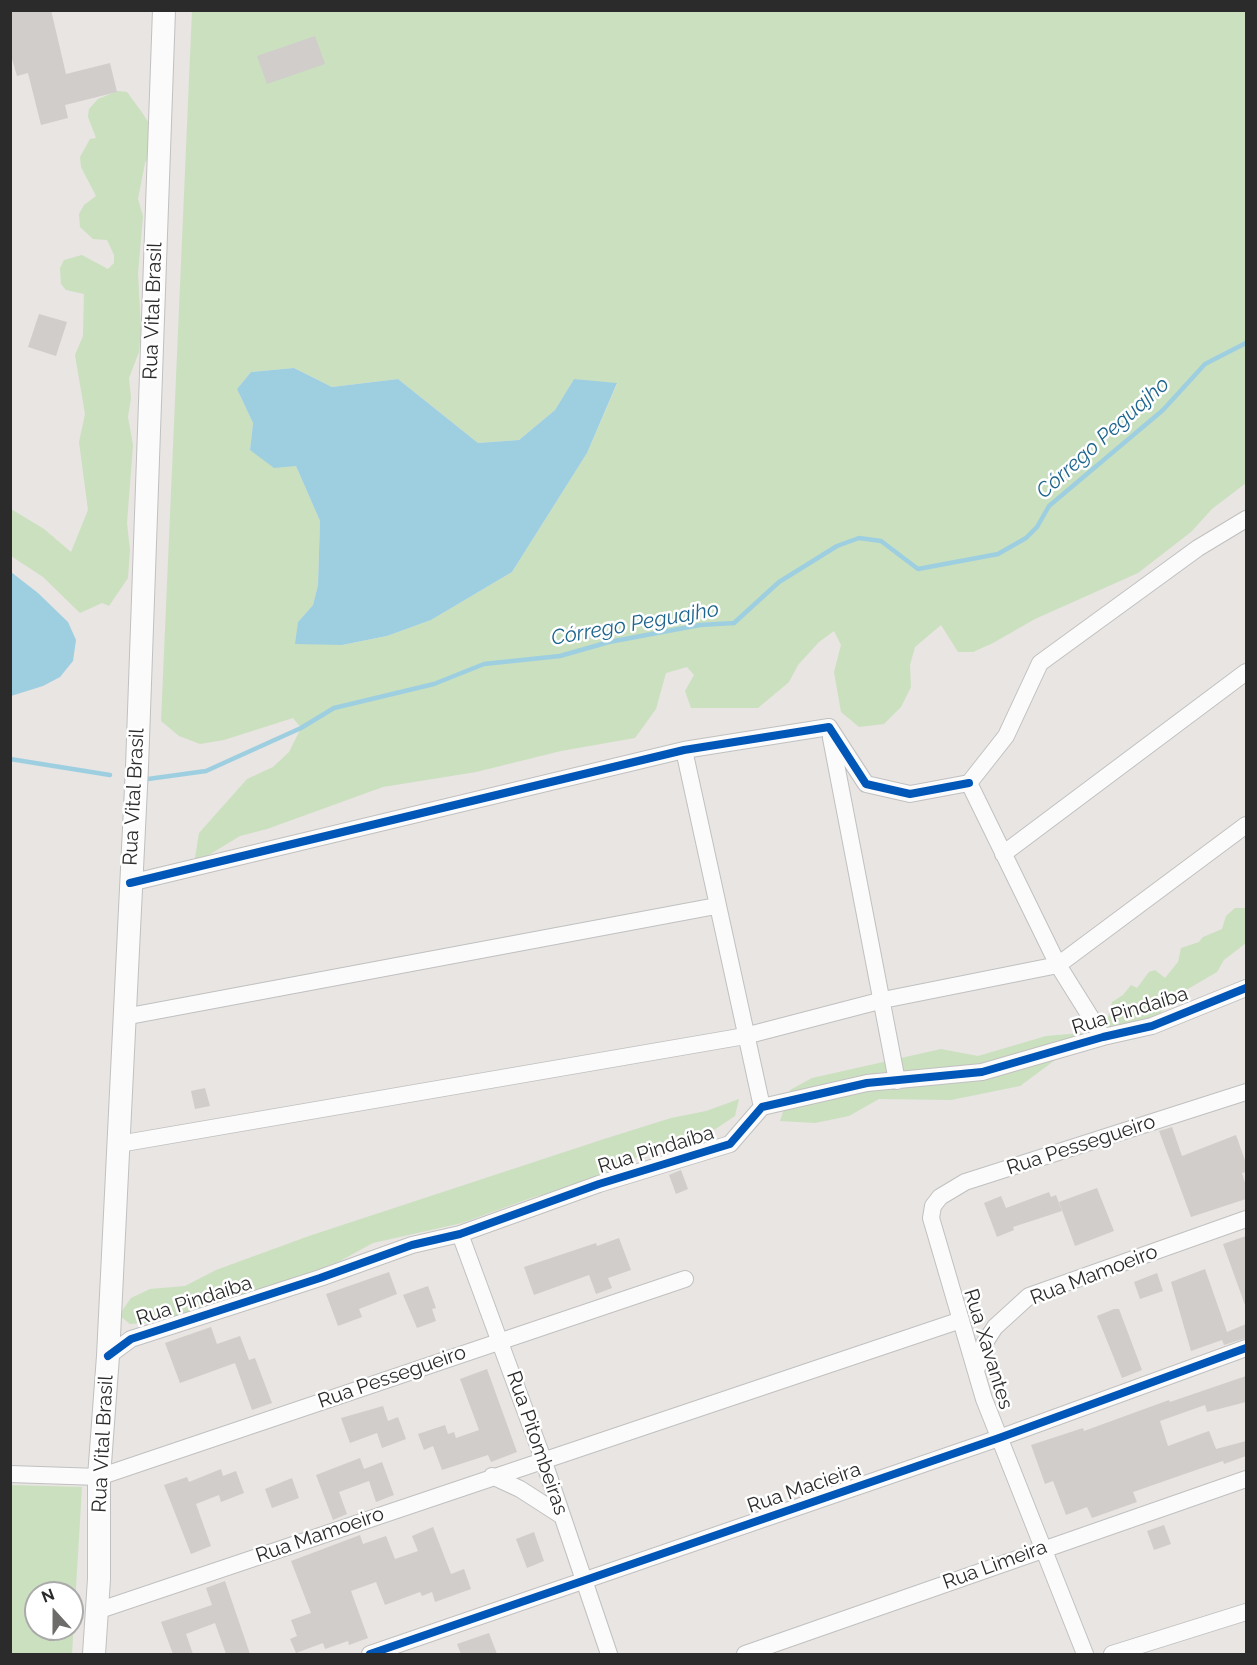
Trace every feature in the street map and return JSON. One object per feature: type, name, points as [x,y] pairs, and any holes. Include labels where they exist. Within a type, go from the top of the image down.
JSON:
[{"type":"main road","name":"Rua Vital Brasil","points":[[94,1654],[99,1477],[108,1356],[129,883],[137,767],[164,10]]},
{"type":"street","points":[[829,727],[866,784],[910,794],[969,783],[1006,736],[1040,663],[1198,548],[1246,519]]},
{"type":"street","points":[[1003,854],[1246,672]]},
{"type":"street","points":[[129,883],[684,750],[829,727]]},
{"type":"street","points":[[829,727],[897,1082]]},
{"type":"street","points":[[684,750],[716,906],[762,1107]]},
{"type":"street","points":[[969,783],[1058,965],[1103,1037]]},
{"type":"street","points":[[118,1144],[745,1036],[883,1000],[1058,965],[1246,825]]},
{"type":"street","points":[[124,1017],[716,906]]},
{"type":"street","name":"Rua Pindaíba","points":[[108,1356],[132,1339],[321,1278],[412,1245],[460,1234],[599,1184],[729,1144],[762,1107],[867,1083],[897,1082],[982,1072],[1103,1037],[1152,1026],[1246,988]]},
{"type":"street","name":"Rua Pessegueiro","points":[[931,1218],[933,1206],[940,1197],[965,1182],[1246,1092]]},
{"type":"street","name":"Rua Xavantes","points":[[931,1218],[976,1371],[999,1438],[1045,1548],[1085,1654]]},
{"type":"street","name":"Rua Mamoeiro","points":[[976,1371],[984,1344],[995,1327],[1029,1296],[1246,1219]]},
{"type":"street","name":"Rua Pitombeiras","points":[[460,1234],[543,1459],[609,1654]]},
{"type":"street","name":"Rua Pessegueiro","points":[[99,1477],[686,1278]]},
{"type":"street","name":"Rua Mamoeiro","points":[[96,1621],[492,1476],[961,1320]]},
{"type":"street","name":"Rua Macieira","points":[[370,1654],[999,1438],[1246,1348]]},
{"type":"street","points":[[10,1474],[99,1477]]},
{"type":"street","points":[[492,1476],[520,1489],[562,1516]]},
{"type":"street","name":"Rua Limeira","points":[[745,1654],[1246,1479]]},
{"type":"street","points":[[1112,1654],[1246,1612]]},
{"type":"street","points":[[96,1621],[107,1654]]},
{"type":"green space","points":[[192,11],[1246,11],[1246,483],[1212,509],[1191,532],[1138,573],[1035,619],[973,652],[958,652],[941,625],[915,647],[910,665],[911,687],[901,707],[884,724],[859,727],[841,712],[834,672],[841,645],[834,631],[819,642],[798,665],[789,682],[758,708],[691,708],[685,691],[694,675],[687,667],[666,673],[656,709],[635,738],[561,751],[476,772],[383,787],[267,829],[240,836],[194,864],[199,833],[247,779],[273,767],[289,752],[301,728],[293,718],[224,740],[200,744],[179,736],[161,721]],"holes":[[[294,368],[332,387],[398,379],[478,443],[519,440],[555,410],[574,379],[617,384],[587,453],[512,572],[431,620],[387,636],[342,645],[298,622],[313,605],[318,585],[320,521],[296,466],[250,450],[253,423],[237,389],[251,372]]]},
{"type":"green space","points":[[118,91],[127,92],[141,111],[154,131],[155,143],[145,163],[138,199],[143,216],[138,274],[141,329],[139,352],[129,378],[131,398],[128,417],[133,445],[127,523],[130,550],[128,578],[109,606],[102,603],[80,613],[43,577],[11,556],[11,509],[44,529],[71,552],[88,510],[79,442],[85,414],[75,355],[83,336],[84,294],[66,290],[61,284],[60,268],[64,260],[82,255],[108,269],[114,263],[114,255],[107,240],[93,239],[80,227],[79,214],[84,205],[96,196],[81,167],[80,157],[90,139],[96,138],[88,117],[89,109],[98,99]]},
{"type":"green space","points":[[1235,908],[1246,908],[1246,943],[1224,960],[1217,972],[1181,993],[1155,1018],[1110,1032],[1107,1022],[1112,1002],[1123,995],[1131,985],[1137,988],[1149,972],[1155,970],[1165,978],[1178,962],[1181,948],[1199,942],[1203,937],[1222,929],[1226,916]]},
{"type":"green space","points":[[1081,1033],[1074,1046],[1020,1086],[951,1100],[879,1099],[849,1116],[815,1123],[780,1121],[790,1090],[812,1078],[941,1049],[978,1056],[1046,1036]]},
{"type":"green space","points":[[739,1099],[735,1116],[705,1136],[669,1142],[619,1167],[566,1188],[462,1223],[373,1243],[338,1262],[234,1301],[166,1322],[130,1324],[119,1315],[131,1298],[150,1289],[185,1286],[216,1270],[309,1236],[604,1139],[671,1118],[706,1111]]},
{"type":"green space","points":[[11,1485],[82,1487],[76,1581],[24,1581],[24,1641],[73,1641],[72,1654],[11,1654]]},
{"type":"water","points":[[294,368],[332,387],[398,379],[478,443],[519,440],[555,410],[574,379],[617,383],[587,453],[512,572],[431,620],[387,636],[342,645],[295,644],[298,622],[313,605],[318,585],[320,521],[296,466],[274,468],[250,450],[253,423],[237,389],[251,372]]},
{"type":"water","points":[[11,572],[38,593],[68,622],[76,640],[73,661],[60,677],[43,686],[11,696]]},
{"type":"building","points":[[10,10],[51,10],[66,74],[110,63],[117,92],[65,105],[68,118],[41,125],[28,73],[17,76],[10,52]]},
{"type":"building","points":[[315,36],[325,64],[267,84],[257,56]]},
{"type":"building","points":[[39,314],[67,322],[56,356],[28,347]]},
{"type":"building","points":[[205,1088],[210,1106],[195,1109],[191,1091]]},
{"type":"building","points":[[1172,1127],[1182,1156],[1236,1135],[1246,1163],[1246,1172],[1242,1173],[1246,1186],[1246,1199],[1191,1217],[1159,1131]]},
{"type":"building","points":[[681,1170],[688,1189],[676,1194],[669,1175]]},
{"type":"building","points":[[1097,1188],[1114,1231],[1075,1246],[1059,1202]]},
{"type":"building","points":[[1049,1192],[1051,1197],[1056,1195],[1062,1211],[1013,1227],[1014,1230],[997,1237],[984,1203],[1001,1196],[1006,1208]]},
{"type":"building","points":[[1246,1236],[1246,1305],[1245,1305],[1223,1244]]},
{"type":"building","points":[[619,1238],[631,1270],[608,1278],[612,1288],[596,1294],[589,1275],[534,1295],[524,1267],[596,1243],[597,1246]]},
{"type":"building","points":[[1205,1269],[1227,1332],[1246,1324],[1246,1338],[1224,1345],[1222,1340],[1191,1351],[1171,1282]]},
{"type":"building","points":[[389,1272],[397,1294],[359,1309],[362,1317],[338,1326],[326,1294]]},
{"type":"building","points":[[1157,1273],[1163,1291],[1140,1299],[1134,1282]]},
{"type":"building","points":[[428,1286],[436,1308],[432,1309],[436,1321],[417,1328],[403,1295]]},
{"type":"building","points":[[1119,1309],[1142,1370],[1122,1378],[1097,1316]]},
{"type":"building","points":[[211,1327],[217,1344],[240,1336],[249,1360],[255,1358],[272,1403],[252,1410],[235,1363],[180,1383],[165,1343]]},
{"type":"building","points":[[487,1369],[517,1452],[491,1462],[488,1455],[442,1470],[433,1446],[424,1450],[418,1434],[445,1425],[448,1434],[454,1432],[456,1438],[479,1430],[460,1379]]},
{"type":"building","points":[[1246,1376],[1246,1402],[1207,1412],[1205,1405],[1160,1421],[1168,1446],[1209,1431],[1216,1449],[1246,1441],[1246,1456],[1224,1464],[1223,1461],[1133,1492],[1137,1502],[1092,1518],[1087,1507],[1066,1515],[1053,1481],[1045,1484],[1031,1445],[1083,1428],[1084,1431],[1169,1400],[1170,1402]]},
{"type":"building","points":[[383,1406],[388,1421],[398,1417],[406,1439],[382,1448],[377,1433],[350,1443],[341,1418]]},
{"type":"building","points":[[360,1458],[364,1469],[382,1462],[394,1495],[376,1502],[369,1481],[339,1492],[347,1514],[333,1520],[316,1475]]},
{"type":"building","points":[[221,1469],[223,1476],[236,1471],[244,1493],[221,1502],[219,1495],[196,1504],[211,1546],[191,1554],[164,1485],[187,1477],[189,1482]]},
{"type":"building","points":[[292,1478],[299,1498],[272,1508],[265,1489]]},
{"type":"building","points":[[1164,1525],[1171,1544],[1154,1550],[1147,1531]]},
{"type":"building","points":[[433,1527],[451,1574],[464,1569],[471,1589],[435,1602],[432,1592],[422,1596],[420,1592],[385,1605],[376,1582],[351,1591],[368,1638],[349,1645],[348,1641],[325,1649],[323,1643],[296,1653],[290,1639],[297,1636],[291,1620],[311,1613],[291,1561],[360,1535],[363,1544],[386,1536],[395,1559],[418,1551],[412,1536]]},
{"type":"building","points":[[534,1532],[544,1561],[527,1568],[516,1539]]},
{"type":"building","points":[[225,1581],[250,1654],[226,1654],[215,1623],[186,1634],[193,1654],[173,1654],[161,1622],[212,1605],[206,1588]]},
{"type":"building","points":[[489,1633],[497,1654],[461,1654],[457,1644]]},
{"type":"waterway","name":"Córrego Peguajho","points":[[148,779],[206,771],[301,728],[334,708],[434,684],[484,664],[560,656],[609,642],[700,625],[734,623],[779,582],[837,546],[859,538],[881,541],[918,569],[998,554],[1026,538],[1037,527],[1049,506],[1163,410],[1205,364],[1246,343]]},
{"type":"waterway","name":"Córrego Peguajho","points":[[10,759],[110,775]]},
{"type":"cycle path","points":[[130,883],[684,750],[829,727],[866,784],[910,794],[969,783]]},
{"type":"cycle path","points":[[108,1356],[131,1339],[320,1278],[412,1245],[460,1234],[599,1184],[730,1144],[762,1107],[867,1083],[982,1072],[1103,1037],[1152,1026],[1246,988]]},
{"type":"cycle path","points":[[370,1654],[999,1438],[1246,1348]]}]
